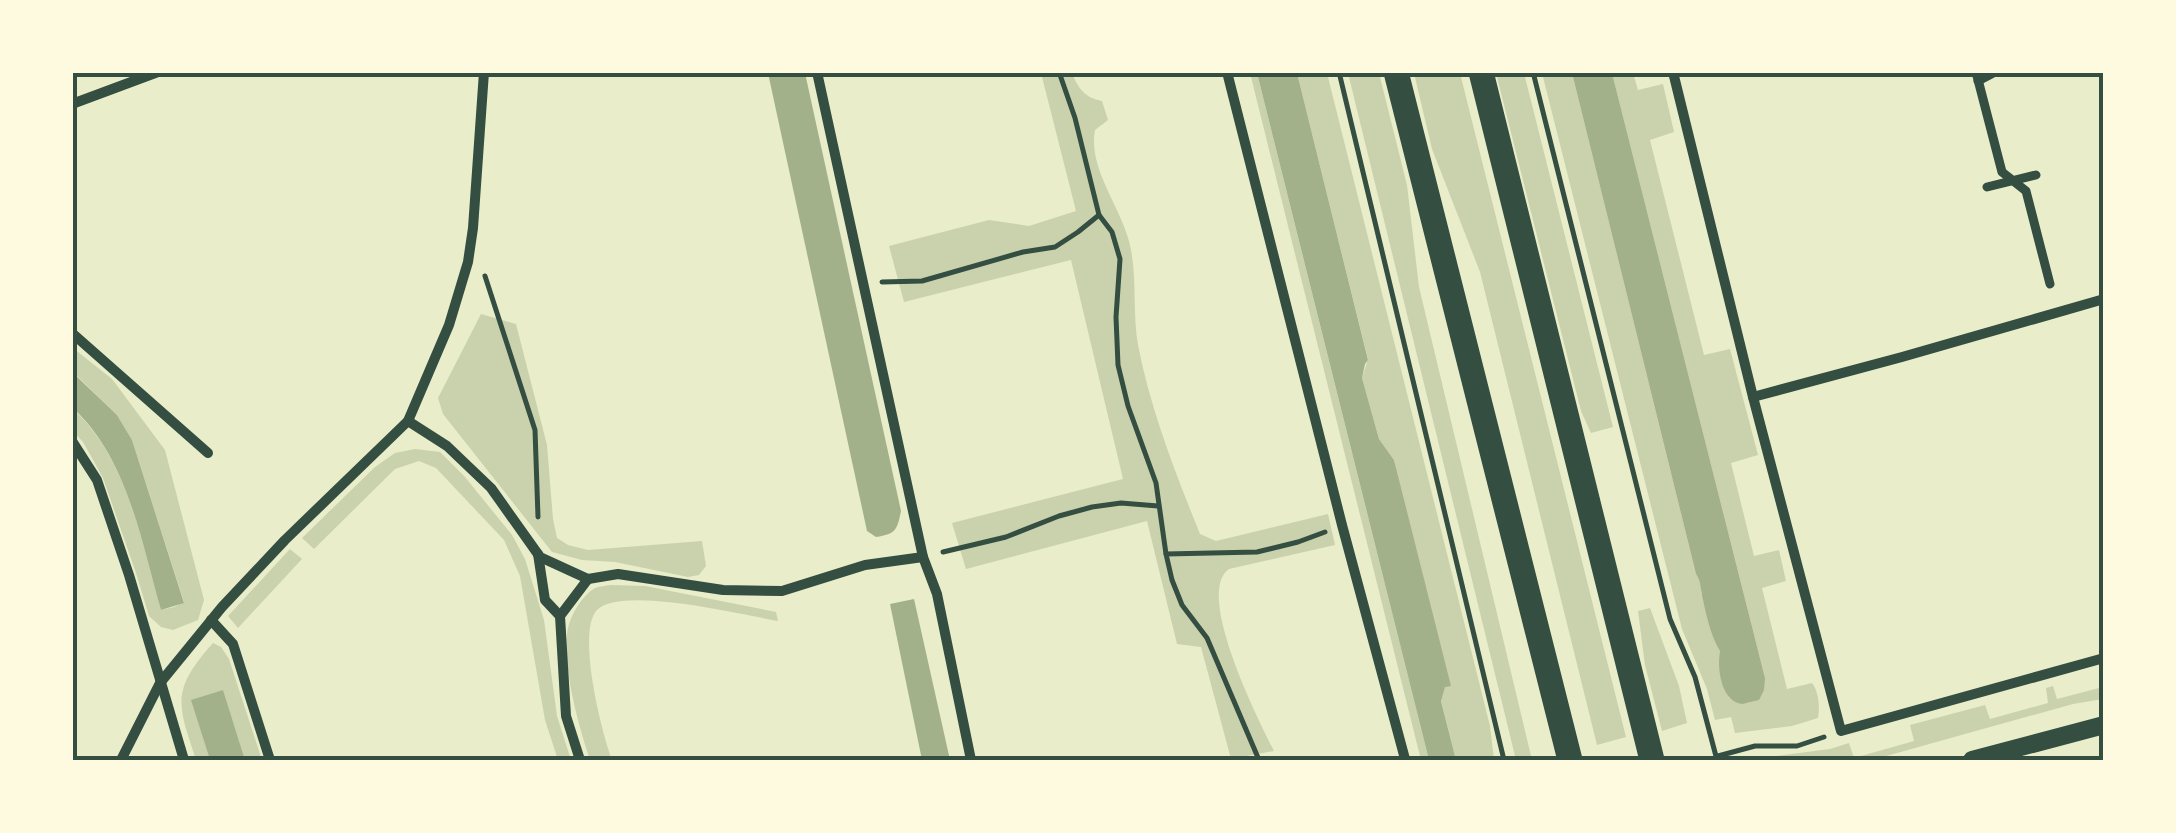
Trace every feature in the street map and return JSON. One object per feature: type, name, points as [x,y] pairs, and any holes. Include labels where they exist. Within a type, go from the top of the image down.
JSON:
[{"type":"main road","points":[[1396,72],[1570,760]]},
{"type":"main road","points":[[1481,72],[1652,760]]},
{"type":"street","points":[[72,104],[158,72]]},
{"type":"street","points":[[121,760],[160,684],[212,620],[285,540],[408,420],[449,324],[468,262],[474,228],[484,72]]},
{"type":"street","points":[[817,72],[923,557],[937,594],[971,760]]},
{"type":"street","points":[[1228,72],[1403,760]]},
{"type":"street","points":[[1673,72],[1841,731],[2104,658]]},
{"type":"street","points":[[1995,72],[1977,77],[2002,172],[2026,191],[2050,284]]},
{"type":"street","points":[[1988,187],[2036,175]]},
{"type":"street","points":[[1753,397],[2104,299]]},
{"type":"street","points":[[72,332],[208,453]]},
{"type":"street","points":[[408,420],[446,446],[491,488],[540,557],[588,579],[618,574],[723,590],[782,591],[864,565],[923,557]]},
{"type":"street","points":[[72,441],[96,480],[130,574],[184,760]]},
{"type":"street","points":[[538,553],[545,600],[560,616],[566,716],[580,760]]},
{"type":"street","points":[[560,616],[588,579]]},
{"type":"street","points":[[212,620],[233,644],[270,760]]},
{"type":"street","points":[[1972,760],[2104,724]]},
{"type":"path","points":[[1059,72],[1099,214],[1112,232],[1120,260],[1118,365],[1128,406],[1156,483],[1172,580],[1182,605],[1207,638],[1259,760]]},
{"type":"path","points":[[1340,72],[1504,760]]},
{"type":"path","points":[[1533,72],[1670,619],[1695,677],[1717,758],[1755,746],[1798,746],[1841,731]]},
{"type":"path","points":[[862,282],[922,281],[1023,252],[1055,247],[1099,214]]},
{"type":"path","points":[[468,262],[482,270],[534,430],[538,553]]},
{"type":"path","points":[[923,557],[1006,536],[1092,507],[1121,503],[1158,506]]},
{"type":"path","points":[[1166,554],[1257,552],[1342,525]]},
{"type":"shaded area","points":[[768,73],[805,73],[901,511],[894,530],[883,536],[876,537],[867,531]]},
{"type":"shaded area","points":[[1041,73],[1072,73],[1083,92],[1102,101],[1108,120],[1095,130],[1096,158],[1131,250],[1136,332],[1143,370],[1164,441],[1200,534],[1216,541],[1328,514],[1335,545],[1229,569],[1220,582],[1219,603],[1233,658],[1274,751],[1231,759],[1201,647],[1177,644],[1147,521],[966,569],[952,523],[1123,479],[1071,260],[904,302],[889,246],[989,220],[1029,226],[1076,211]]},
{"type":"shaded area","points":[[1250,73],[1257,73],[1429,760],[1421,760]]},
{"type":"shaded area","points":[[1257,73],[1297,73],[1368,360],[1362,378],[1379,439],[1394,460],[1451,686],[1445,687],[1441,701],[1456,760],[1429,760]]},
{"type":"shaded area","points":[[1297,73],[1327,73],[1490,726],[1494,760],[1456,760],[1441,700],[1445,686],[1394,460],[1379,439],[1362,378],[1368,359]]},
{"type":"shaded area","points":[[1348,73],[1379,73],[1407,185],[1419,287],[1532,760],[1516,760]]},
{"type":"shaded area","points":[[1414,73],[1460,73],[1626,737],[1597,745],[1480,272],[1432,149]]},
{"type":"shaded area","points":[[1496,73],[1524,73],[1613,427],[1591,433],[1581,411]]},
{"type":"shaded area","points":[[1542,73],[1572,73],[1696,574],[1720,651],[1719,660],[1765,678],[1612,73],[1633,73],[1638,90],[1663,84],[1674,132],[1650,140],[1704,355],[1730,349],[1758,455],[1731,463],[1754,556],[1779,550],[1786,581],[1762,588],[1787,689],[1812,683],[1818,700],[1818,718],[1792,726],[1735,733],[1731,717],[1715,720],[1707,689],[1682,629]]},
{"type":"shaded area","points":[[1572,73],[1612,73],[1765,678],[1759,700],[1742,704],[1735,701],[1722,682],[1720,651],[1696,574]]},
{"type":"shaded area","points":[[481,314],[516,324],[547,445],[557,538],[588,550],[702,541],[706,566],[699,575],[688,577],[552,552],[443,414],[438,398]]},
{"type":"shaded area","points":[[73,348],[112,379],[165,450],[204,600],[198,620],[173,630],[161,627],[149,616],[103,478],[73,431],[72,408],[107,451],[119,476],[139,529],[161,610],[184,602],[132,440],[117,415],[73,372]]},
{"type":"shaded area","points":[[72,372],[117,415],[132,440],[184,603],[161,610],[120,476],[92,428],[73,408]]},
{"type":"shaded area","points":[[415,449],[440,452],[465,477],[512,535],[525,559],[544,620],[557,716],[571,760],[558,760],[545,720],[520,576],[504,540],[436,468],[419,461],[395,469],[314,549],[302,538],[375,467],[395,453]]},
{"type":"shaded area","points":[[290,549],[302,559],[238,628],[228,616]]},
{"type":"shaded area","points":[[645,586],[776,612],[778,621],[656,601],[610,603],[597,610],[591,622],[590,660],[597,707],[612,760],[590,760],[570,681],[567,635],[585,596],[595,588]]},
{"type":"shaded area","points":[[914,599],[950,760],[922,760],[890,604]]},
{"type":"shaded area","points":[[1650,608],[1679,686],[1687,723],[1662,731],[1645,665],[1638,611]]},
{"type":"shaded area","points":[[213,643],[229,659],[262,760],[245,760],[223,691],[192,701],[210,760],[196,760],[182,699],[190,674]]},
{"type":"shaded area","points":[[2053,686],[2057,699],[2103,687],[2103,699],[1872,760],[1746,760],[1849,743],[1854,758],[1914,741],[1910,725],[1985,705],[1990,719],[2048,703],[2046,688]]},
{"type":"shaded area","points":[[223,690],[245,760],[210,760],[191,700]]}]
